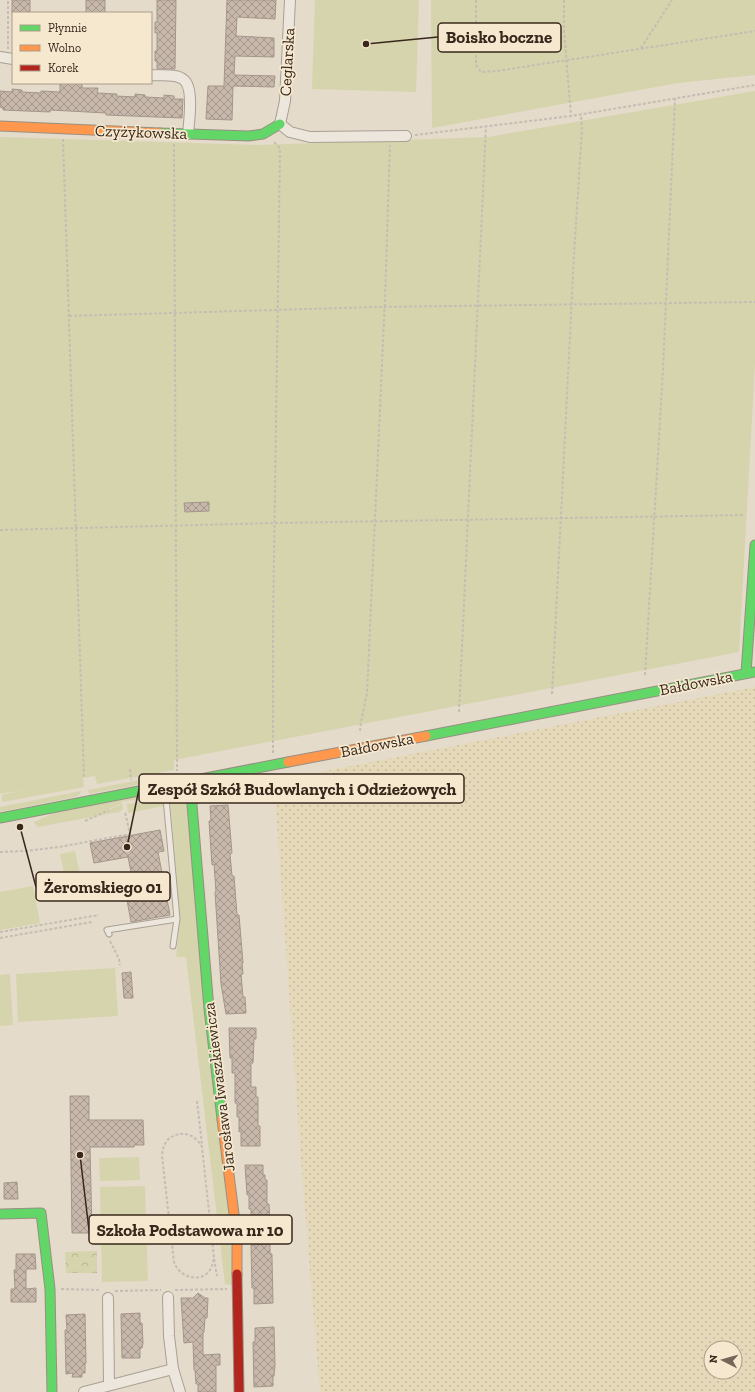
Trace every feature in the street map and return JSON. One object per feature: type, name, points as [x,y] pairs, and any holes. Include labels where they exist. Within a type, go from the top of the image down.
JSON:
[{"type":"street","name":"Ceglarska","points":[[280,124],[286,101],[290,0]]},
{"type":"street","points":[[152,75],[178,76],[185,80],[190,88],[188,134]]},
{"type":"street","name":"Czyżykowska","points":[[0,126],[249,136],[263,134],[280,124]]},
{"type":"street","points":[[280,124],[290,132],[310,137],[406,136]]},
{"type":"street","points":[[751,673],[755,545]]},
{"type":"street","name":"Bałdowska","points":[[0,818],[751,673]]},
{"type":"street","name":"Jarosława Iwaszkiewicza","points":[[190,781],[209,1009],[237,1238],[239,1392]]},
{"type":"street","points":[[0,1214],[41,1213],[50,1289],[52,1392]]},
{"type":"street","points":[[168,1292],[169,1336],[173,1369],[180,1392]]},
{"type":"street","points":[[109,1293],[109,1385]]},
{"type":"street","points":[[84,1392],[173,1369]]},
{"type":"lane","points":[[165,786],[177,919],[173,946]]},
{"type":"lane","points":[[109,934],[107,930],[177,919]]},
{"type":"path","points":[[7,58],[8,0]]},
{"type":"path","points":[[476,0],[476,65],[481,72],[566,61],[755,31]]},
{"type":"path","points":[[564,0],[566,61],[571,116]]},
{"type":"path","points":[[641,48],[672,0]]},
{"type":"path","points":[[406,136],[571,116],[755,85]]},
{"type":"path","points":[[645,675],[675,131],[675,98]]},
{"type":"path","points":[[552,694],[582,129],[581,114]]},
{"type":"path","points":[[459,712],[486,126]]},
{"type":"path","points":[[63,136],[84,778]]},
{"type":"path","points":[[360,731],[367,693],[390,194],[390,137]]},
{"type":"path","points":[[272,139],[279,147],[280,152],[279,310],[274,523],[273,753]]},
{"type":"path","points":[[174,140],[178,770]]},
{"type":"path","points":[[69,316],[385,307],[755,302]]},
{"type":"path","points":[[0,530],[274,523],[745,515]]},
{"type":"path","points":[[130,769],[131,780]]},
{"type":"path","points":[[85,821],[111,809]]},
{"type":"path","points":[[0,852],[26,851],[79,844],[130,834],[125,812]]},
{"type":"path","points":[[86,881],[93,880]]},
{"type":"path","points":[[0,932],[99,915]]},
{"type":"path","points":[[0,938],[92,922]]},
{"type":"path","points":[[112,946],[119,959],[120,965]]},
{"type":"path","points":[[197,1101],[217,1276]]},
{"type":"path","points":[[202,1147],[196,1138],[190,1135],[180,1134],[169,1138],[166,1141],[163,1150],[164,1171],[176,1266],[185,1275],[192,1277],[204,1276],[210,1269],[214,1258]]},
{"type":"path","points":[[50,1289],[109,1293],[226,1289]]},
{"type":"shaded area","points":[[755,687],[755,1392],[320,1392],[301,1159],[274,781]]},
{"type":"green space","points":[[315,0],[419,0],[416,92],[312,89]]},
{"type":"green space","points":[[431,0],[755,0],[755,75],[678,83],[432,128]]},
{"type":"green space","points":[[755,91],[755,364],[739,652],[174,760],[174,770],[97,784],[95,776],[83,778],[84,787],[2,802],[2,795],[24,790],[0,794],[0,137],[258,145],[488,137]]},
{"type":"green space","points":[[175,773],[176,776],[174,778],[89,794],[88,790]]},
{"type":"green space","points":[[81,791],[80,794],[75,797],[0,812],[0,807]]},
{"type":"green space","points":[[158,794],[160,796],[122,801],[122,803],[92,817],[38,827],[34,823],[54,813]]},
{"type":"green space","points":[[185,796],[230,1216],[233,1285],[225,1284],[186,957],[176,957],[180,921],[170,797]]},
{"type":"green space","points":[[163,798],[164,806],[128,813],[127,804]]},
{"type":"green space","points":[[122,804],[123,809],[119,812],[96,816]]},
{"type":"green space","points":[[75,851],[81,879],[66,882],[60,854]]},
{"type":"green space","points":[[33,886],[40,923],[0,930],[0,892]]},
{"type":"green space","points":[[115,968],[118,1016],[18,1022],[16,974]]},
{"type":"green space","points":[[10,974],[13,1025],[0,1026],[0,975]]},
{"type":"green space","points":[[139,1157],[140,1180],[100,1181],[99,1158]]},
{"type":"green space","points":[[145,1186],[148,1281],[102,1282],[100,1187]]},
{"type":"green space","points":[[97,1251],[97,1273],[66,1273],[65,1252]]},
{"type":"building","points":[[12,0],[30,0],[30,12],[12,12]]},
{"type":"building","points":[[86,0],[105,0],[105,12],[86,12]]},
{"type":"building","points":[[157,0],[176,0],[175,69],[157,69],[157,61],[155,61],[155,51],[157,51],[157,32],[155,33],[155,22],[157,22]]},
{"type":"building","points":[[227,0],[276,0],[275,19],[237,17],[236,36],[274,38],[274,57],[235,56],[234,75],[275,76],[274,87],[233,86],[232,120],[206,119],[208,86],[224,86]]},
{"type":"building","points":[[60,84],[82,84],[82,88],[98,88],[97,93],[117,94],[116,96],[135,97],[135,94],[145,95],[145,97],[164,98],[164,95],[174,96],[174,99],[183,99],[182,118],[106,115],[106,113],[50,110],[50,112],[3,110],[3,108],[0,107],[0,91],[12,92],[12,89],[22,90],[22,92],[60,92]]},
{"type":"building","points":[[209,502],[209,511],[185,512],[184,503]]},
{"type":"building","points":[[228,805],[232,853],[230,854],[232,876],[234,876],[237,915],[239,915],[243,963],[243,974],[241,974],[246,1013],[226,1014],[221,984],[214,864],[212,865],[209,821],[211,821],[210,806]]},
{"type":"building","points":[[160,830],[164,851],[158,852],[170,915],[131,922],[123,878],[132,877],[128,857],[94,863],[90,843]]},
{"type":"building","points":[[131,972],[133,998],[124,998],[122,973]]},
{"type":"building","points":[[229,1028],[256,1028],[253,1063],[251,1063],[251,1087],[256,1087],[256,1097],[258,1097],[260,1146],[241,1146],[241,1131],[239,1132],[239,1117],[237,1117],[237,1103],[235,1103],[235,1073],[232,1073],[232,1058],[230,1058]]},
{"type":"building","points":[[70,1096],[89,1096],[89,1120],[143,1120],[144,1145],[134,1145],[134,1147],[90,1147],[92,1233],[72,1233]]},
{"type":"building","points":[[245,1165],[263,1165],[263,1175],[265,1175],[265,1180],[267,1180],[267,1204],[269,1204],[270,1224],[251,1225],[251,1209],[249,1209],[249,1195],[247,1195]]},
{"type":"building","points":[[17,1182],[18,1199],[4,1199],[4,1183]]},
{"type":"building","points":[[270,1244],[270,1254],[272,1254],[273,1303],[254,1304],[251,1245]]},
{"type":"building","points":[[16,1254],[35,1254],[36,1269],[26,1269],[26,1289],[36,1288],[36,1302],[11,1302],[11,1289],[15,1289],[14,1270],[16,1270]]},
{"type":"building","points":[[198,1293],[205,1298],[208,1298],[207,1318],[205,1318],[203,1332],[203,1355],[220,1354],[220,1365],[216,1365],[216,1392],[198,1392],[198,1384],[196,1384],[194,1370],[193,1342],[184,1343],[181,1298],[193,1298]]},
{"type":"building","points":[[140,1313],[143,1343],[142,1348],[140,1348],[140,1358],[122,1358],[121,1314]]},
{"type":"building","points":[[85,1314],[85,1373],[82,1373],[82,1377],[72,1377],[73,1373],[66,1374],[66,1315]]},
{"type":"building","points":[[274,1327],[275,1365],[273,1386],[254,1387],[253,1342],[255,1342],[255,1328]]},
{"type":"traffic: fast","points":[[160,133],[249,136],[263,134],[280,124]]},
{"type":"traffic: fast","points":[[746,673],[755,545]]},
{"type":"traffic: fast","points":[[426,736],[755,672]]},
{"type":"traffic: fast","points":[[0,818],[288,762]]},
{"type":"traffic: fast","points":[[190,781],[209,1009],[222,1119]]},
{"type":"traffic: fast","points":[[0,1214],[41,1213],[50,1289],[52,1392]]},
{"type":"traffic: slow","points":[[0,126],[160,133]]},
{"type":"traffic: slow","points":[[288,762],[426,736]]},
{"type":"traffic: slow","points":[[222,1119],[237,1238],[237,1274]]},
{"type":"traffic: jam","points":[[237,1274],[239,1392]]},
{"type":"place","name":"Boisko boczne","points":[[366,44]]},
{"type":"place","name":"Żeromskiego 01","points":[[20,827]]},
{"type":"place","name":"Zespół Szkół Budowlanych i Odzieżowych","points":[[127,847]]},
{"type":"place","name":"Szkoła Podstawowa nr 10","points":[[80,1155]]}]
